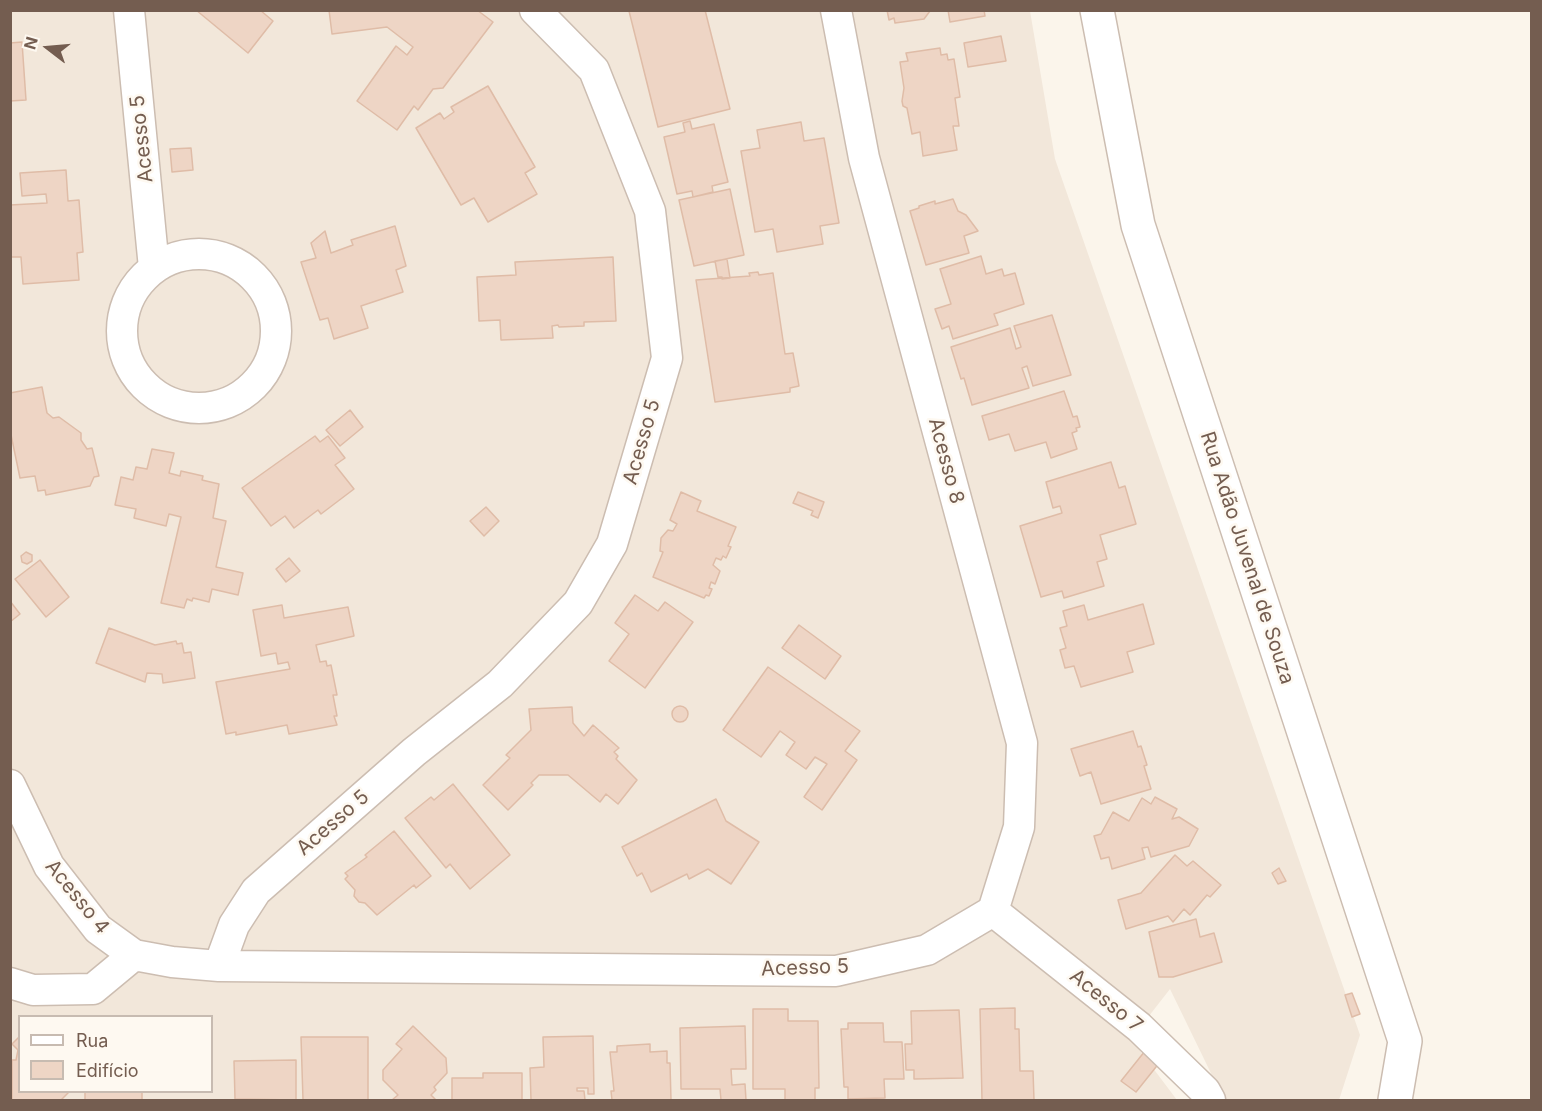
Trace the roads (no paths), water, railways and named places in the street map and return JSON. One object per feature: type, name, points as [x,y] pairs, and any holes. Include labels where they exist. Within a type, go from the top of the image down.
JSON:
[{"type":"street","name":"Acesso 5","points":[[129,10],[154,268]]},
{"type":"street","name":"Acesso 5","points":[[535,10],[594,70],[650,211],[667,358],[612,544],[578,603],[500,684],[414,752],[256,891],[234,926],[219,966],[836,971],[927,950],[993,910]]},
{"type":"street","name":"Acesso 8","points":[[836,10],[864,158],[1022,743],[1019,827],[993,910]]},
{"type":"street","name":"Rua Adão Juvenal de Souza","points":[[1097,10],[1138,225],[1405,1041],[1395,1101]]},
{"type":"street","points":[[205,254],[231,260],[253,275],[268,297],[276,324],[273,350],[262,375],[243,394],[219,406],[195,408],[172,404],[151,392],[135,375],[125,353],[122,329],[126,306],[137,284],[154,268],[178,256],[205,254]]},
{"type":"street","name":"Acesso 4","points":[[10,785],[49,866],[98,929],[134,955],[172,962],[219,966]]},
{"type":"street","name":"Acesso 7","points":[[993,910],[1139,1027],[1205,1091],[1210,1101]]},
{"type":"street","points":[[10,982],[33,990],[93,989],[134,955]]}]
